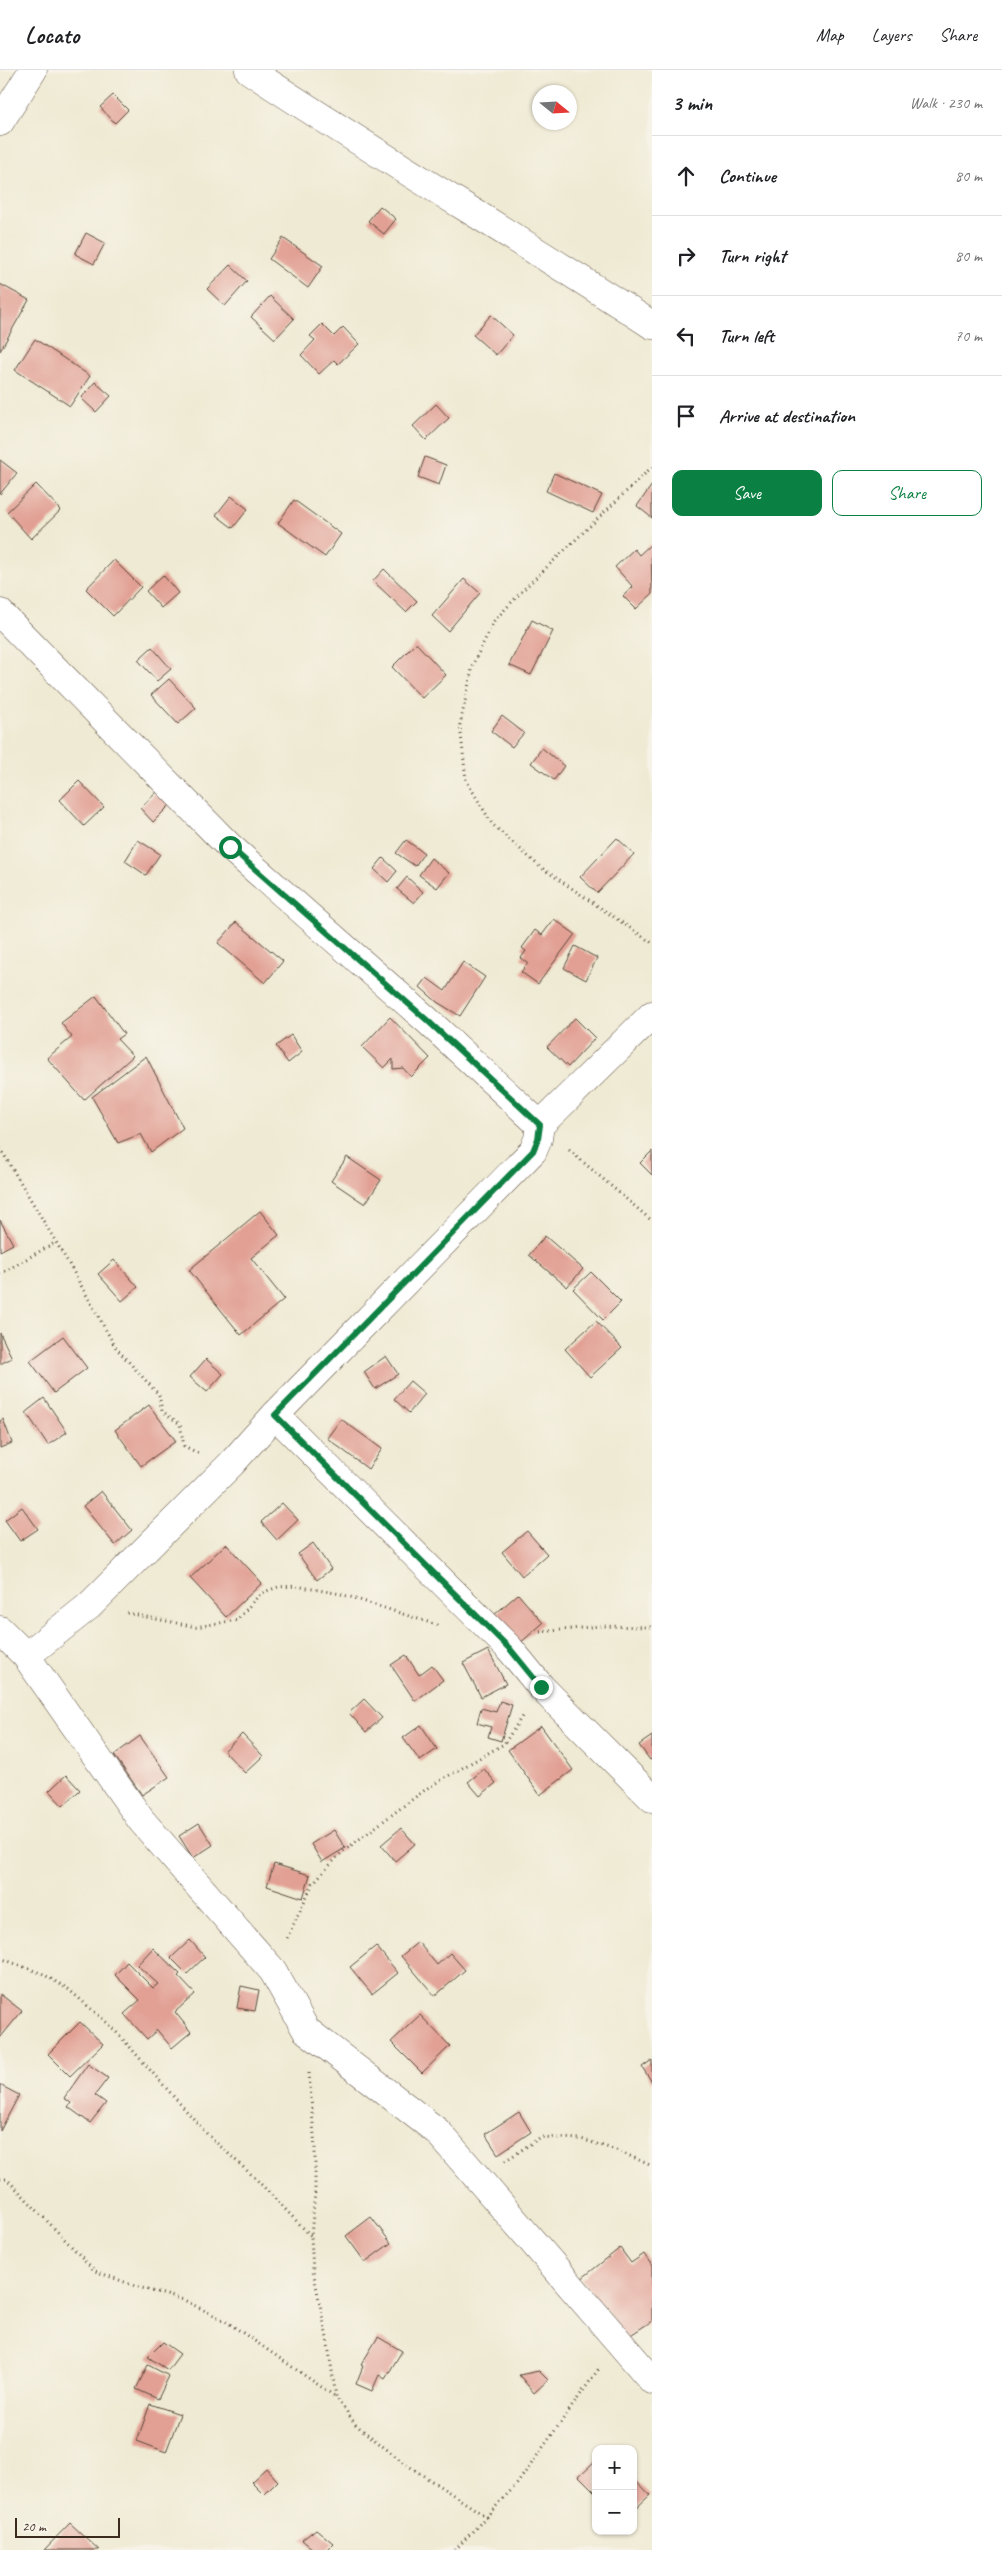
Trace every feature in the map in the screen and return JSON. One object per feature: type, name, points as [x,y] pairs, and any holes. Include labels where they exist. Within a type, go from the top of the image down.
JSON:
[{"type":"street","points":[[0,122],[33,70]]},
{"type":"street","points":[[249,70],[378,155],[564,267],[652,325]]},
{"type":"street","points":[[0,613],[230,847],[420,1015],[540,1125]]},
{"type":"street","points":[[26,1656],[89,1606],[232,1463],[275,1415],[533,1151],[538,1139],[540,1125],[652,1015]]},
{"type":"street","points":[[275,1415],[510,1649],[541,1687],[652,1798]]},
{"type":"street","points":[[0,1630],[26,1656],[141,1820],[273,1971],[306,2030],[438,2132],[652,2380]]},
{"type":"path","points":[[652,467],[526,587],[494,621],[472,664],[460,725],[466,780],[492,824],[539,866],[652,943]]},
{"type":"path","points":[[540,1125],[652,1221]]},
{"type":"path","points":[[0,1148],[116,1348],[159,1395],[162,1411],[180,1424],[184,1446],[204,1456],[232,1463]]},
{"type":"path","points":[[0,1274],[56,1242]]},
{"type":"path","points":[[89,1606],[196,1627],[237,1620],[261,1593],[278,1587],[296,1586],[341,1594],[444,1628]]},
{"type":"path","points":[[545,1638],[540,1631],[602,1626],[652,1627]]},
{"type":"path","points":[[273,1971],[313,1883],[327,1866],[342,1852],[429,1787],[504,1744],[541,1687]]},
{"type":"path","points":[[0,1958],[43,1974],[68,1989],[111,2026],[207,2134],[255,2178],[311,2236]]},
{"type":"path","points":[[306,2030],[315,2148],[315,2192],[311,2236],[313,2271],[328,2338],[336,2397]]},
{"type":"path","points":[[498,2165],[541,2137],[581,2139],[619,2151],[652,2166]]},
{"type":"path","points":[[0,2179],[7,2179],[95,2271],[135,2286],[184,2300],[227,2322],[336,2397],[356,2425],[404,2464],[486,2517]]},
{"type":"path","points":[[455,2550],[517,2484],[618,2342]]},
{"type":"building","points":[[113,95],[128,110],[115,123],[100,107]]},
{"type":"building","points":[[380,206],[396,219],[384,234],[368,221]]},
{"type":"building","points":[[86,233],[105,243],[94,264],[75,254]]},
{"type":"building","points":[[283,238],[323,266],[308,288],[269,259]]},
{"type":"building","points":[[230,265],[247,281],[225,306],[207,289]]},
{"type":"building","points":[[0,284],[29,300],[0,351]]},
{"type":"building","points":[[270,296],[294,319],[275,339],[251,317]]},
{"type":"building","points":[[491,315],[513,335],[496,355],[473,335]]},
{"type":"building","points":[[322,324],[334,336],[343,327],[359,344],[338,364],[334,360],[319,374],[301,355],[315,340],[310,336]]},
{"type":"building","points":[[35,339],[90,376],[70,406],[15,370]]},
{"type":"building","points":[[95,382],[111,396],[96,412],[81,398]]},
{"type":"building","points":[[436,404],[449,418],[426,440],[413,426]]},
{"type":"building","points":[[425,457],[446,465],[439,485],[418,477]]},
{"type":"building","points":[[0,460],[17,473],[0,494]]},
{"type":"building","points":[[554,473],[602,495],[593,513],[546,491]]},
{"type":"building","points":[[36,484],[61,510],[31,539],[7,512]]},
{"type":"building","points":[[652,485],[652,518],[637,506]]},
{"type":"building","points":[[231,496],[248,509],[233,528],[216,515]]},
{"type":"building","points":[[294,500],[341,534],[325,557],[278,523]]},
{"type":"building","points":[[651,544],[652,594],[636,609],[623,596],[633,587],[615,567],[634,549],[639,555]]},
{"type":"building","points":[[114,560],[141,587],[113,616],[86,589]]},
{"type":"building","points":[[384,569],[417,601],[406,612],[373,581]]},
{"type":"building","points":[[163,575],[178,593],[161,608],[146,591]]},
{"type":"building","points":[[464,579],[480,593],[448,631],[432,616]]},
{"type":"building","points":[[532,620],[553,631],[531,675],[509,665]]},
{"type":"building","points":[[416,643],[446,675],[422,698],[392,667]]},
{"type":"building","points":[[152,647],[171,669],[157,681],[138,660]]},
{"type":"building","points":[[169,679],[196,708],[178,724],[151,695]]},
{"type":"building","points":[[502,716],[524,733],[512,747],[491,731]]},
{"type":"building","points":[[542,748],[564,766],[554,780],[531,763]]},
{"type":"building","points":[[79,781],[104,807],[84,826],[60,800]]},
{"type":"building","points":[[157,792],[170,805],[153,822],[140,808]]},
{"type":"building","points":[[617,838],[634,854],[597,893],[580,877]]},
{"type":"building","points":[[138,840],[160,854],[146,875],[125,861]]},
{"type":"building","points":[[406,840],[424,853],[415,866],[396,853]]},
{"type":"building","points":[[383,858],[397,871],[388,882],[374,869]]},
{"type":"building","points":[[431,858],[449,873],[437,888],[419,875]]},
{"type":"building","points":[[407,877],[423,892],[414,903],[397,889]]},
{"type":"building","points":[[554,919],[575,934],[538,984],[521,972],[528,963],[521,958],[526,951],[522,948],[535,930],[542,935]]},
{"type":"building","points":[[236,922],[283,961],[265,983],[218,943]]},
{"type":"building","points":[[575,946],[597,958],[586,980],[564,968]]},
{"type":"building","points":[[463,962],[485,977],[460,1016],[437,1002],[420,987],[427,978],[445,991]]},
{"type":"building","points":[[96,996],[124,1034],[117,1039],[133,1056],[84,1100],[47,1058],[72,1037],[61,1023]]},
{"type":"building","points":[[390,1017],[430,1058],[411,1077],[403,1068],[393,1069],[393,1059],[384,1068],[362,1047]]},
{"type":"building","points":[[575,1018],[595,1038],[568,1067],[547,1047]]},
{"type":"building","points":[[291,1035],[302,1052],[288,1063],[276,1046]]},
{"type":"building","points":[[146,1056],[183,1128],[151,1152],[141,1134],[118,1143],[92,1097]]},
{"type":"building","points":[[652,1151],[652,1175],[640,1163]]},
{"type":"building","points":[[347,1157],[381,1180],[365,1204],[331,1181]]},
{"type":"building","points":[[260,1211],[279,1235],[251,1258],[284,1299],[241,1335],[189,1270]]},
{"type":"building","points":[[0,1220],[13,1244],[0,1251]]},
{"type":"building","points":[[545,1236],[583,1269],[567,1287],[529,1255]]},
{"type":"building","points":[[114,1260],[138,1287],[122,1301],[98,1274]]},
{"type":"building","points":[[591,1272],[621,1302],[603,1320],[573,1289]]},
{"type":"building","points":[[596,1321],[622,1348],[590,1377],[565,1349]]},
{"type":"building","points":[[0,1333],[12,1358],[0,1364]]},
{"type":"building","points":[[63,1336],[87,1368],[54,1393],[30,1361]]},
{"type":"building","points":[[386,1356],[398,1374],[375,1389],[364,1372]]},
{"type":"building","points":[[206,1359],[223,1374],[207,1392],[190,1377]]},
{"type":"building","points":[[410,1381],[425,1394],[409,1413],[394,1399]]},
{"type":"building","points":[[44,1398],[67,1432],[48,1445],[26,1412]]},
{"type":"building","points":[[149,1405],[176,1441],[141,1466],[115,1430]]},
{"type":"building","points":[[3,1419],[12,1443],[0,1448],[0,1421]]},
{"type":"building","points":[[341,1419],[382,1449],[368,1469],[327,1438]]},
{"type":"building","points":[[101,1491],[132,1530],[115,1545],[83,1506]]},
{"type":"building","points":[[282,1503],[298,1520],[277,1540],[261,1522]]},
{"type":"building","points":[[22,1507],[38,1529],[20,1541],[5,1520]]},
{"type":"building","points":[[527,1531],[547,1554],[522,1576],[502,1552]]},
{"type":"building","points":[[313,1543],[331,1569],[317,1580],[298,1554]]},
{"type":"building","points":[[226,1544],[262,1583],[226,1617],[190,1578]]},
{"type":"building","points":[[518,1594],[543,1623],[518,1645],[493,1616]]},
{"type":"building","points":[[488,1650],[506,1684],[481,1697],[463,1663]]},
{"type":"building","points":[[406,1655],[419,1675],[432,1665],[443,1680],[415,1701],[391,1665]]},
{"type":"building","points":[[364,1699],[382,1718],[366,1732],[349,1713]]},
{"type":"building","points":[[500,1701],[512,1705],[501,1741],[488,1737],[491,1727],[477,1723],[481,1708],[496,1712]]},
{"type":"building","points":[[421,1725],[437,1749],[420,1761],[403,1738]]},
{"type":"building","points":[[541,1726],[573,1770],[540,1795],[508,1750]]},
{"type":"building","points":[[242,1734],[263,1756],[245,1773],[224,1751]]},
{"type":"building","points":[[140,1736],[169,1777],[142,1795],[114,1755]]},
{"type":"building","points":[[652,1736],[652,1759],[650,1760],[639,1745]]},
{"type":"building","points":[[484,1769],[496,1783],[480,1796],[468,1782]]},
{"type":"building","points":[[66,1775],[80,1790],[63,1806],[49,1791]]},
{"type":"building","points":[[199,1823],[213,1845],[193,1858],[179,1836]]},
{"type":"building","points":[[401,1828],[415,1844],[395,1861],[381,1845]]},
{"type":"building","points":[[334,1830],[345,1848],[322,1862],[311,1844]]},
{"type":"building","points":[[274,1864],[310,1875],[303,1898],[267,1886]]},
{"type":"building","points":[[190,1940],[205,1957],[187,1974],[171,1958]]},
{"type":"building","points":[[418,1942],[437,1965],[450,1953],[465,1970],[435,1996],[401,1956]]},
{"type":"building","points":[[376,1946],[398,1973],[372,1994],[350,1967]]},
{"type":"building","points":[[153,1948],[180,1974],[178,1976],[195,1994],[175,2012],[191,2032],[172,2048],[157,2030],[147,2039],[124,2014],[140,2000],[115,1975],[127,1962],[153,1988],[158,1984],[137,1965]]},
{"type":"building","points":[[241,1986],[259,1990],[255,2011],[237,2008]]},
{"type":"building","points":[[0,1994],[22,2011],[0,2038]]},
{"type":"building","points":[[420,2015],[450,2046],[422,2073],[391,2042]]},
{"type":"building","points":[[80,2022],[103,2044],[70,2076],[48,2054]]},
{"type":"building","points":[[652,2060],[652,2082],[642,2067]]},
{"type":"building","points":[[88,2064],[108,2078],[95,2095],[106,2103],[90,2123],[68,2107],[71,2103],[64,2098]]},
{"type":"building","points":[[0,2085],[19,2095],[0,2131]]},
{"type":"building","points":[[519,2112],[531,2132],[498,2154],[485,2134]]},
{"type":"building","points":[[371,2217],[391,2243],[365,2262],[346,2236]]},
{"type":"building","points":[[620,2248],[631,2263],[644,2254],[652,2266],[652,2321],[626,2338],[581,2279]]},
{"type":"building","points":[[378,2337],[402,2351],[385,2379],[379,2375],[372,2391],[356,2384],[363,2366],[361,2365]]},
{"type":"building","points":[[163,2342],[180,2354],[168,2370],[148,2357]]},
{"type":"building","points":[[148,2365],[169,2376],[158,2399],[136,2389]]},
{"type":"building","points":[[539,2371],[548,2380],[534,2393],[519,2375]]},
{"type":"building","points":[[150,2404],[180,2414],[166,2452],[137,2441]]},
{"type":"building","points":[[592,2464],[592,2489],[579,2476]]},
{"type":"building","points":[[266,2468],[278,2481],[264,2495],[251,2482]]},
{"type":"building","points":[[637,2481],[650,2495],[637,2507]]},
{"type":"building","points":[[70,2523],[99,2550],[44,2550]]},
{"type":"building","points":[[316,2529],[333,2543],[326,2550],[314,2550],[302,2540]]},
{"type":"route","points":[[230,847],[428,1021],[531,1114],[540,1125],[538,1139],[533,1151],[275,1415],[510,1649],[541,1687]]}]
